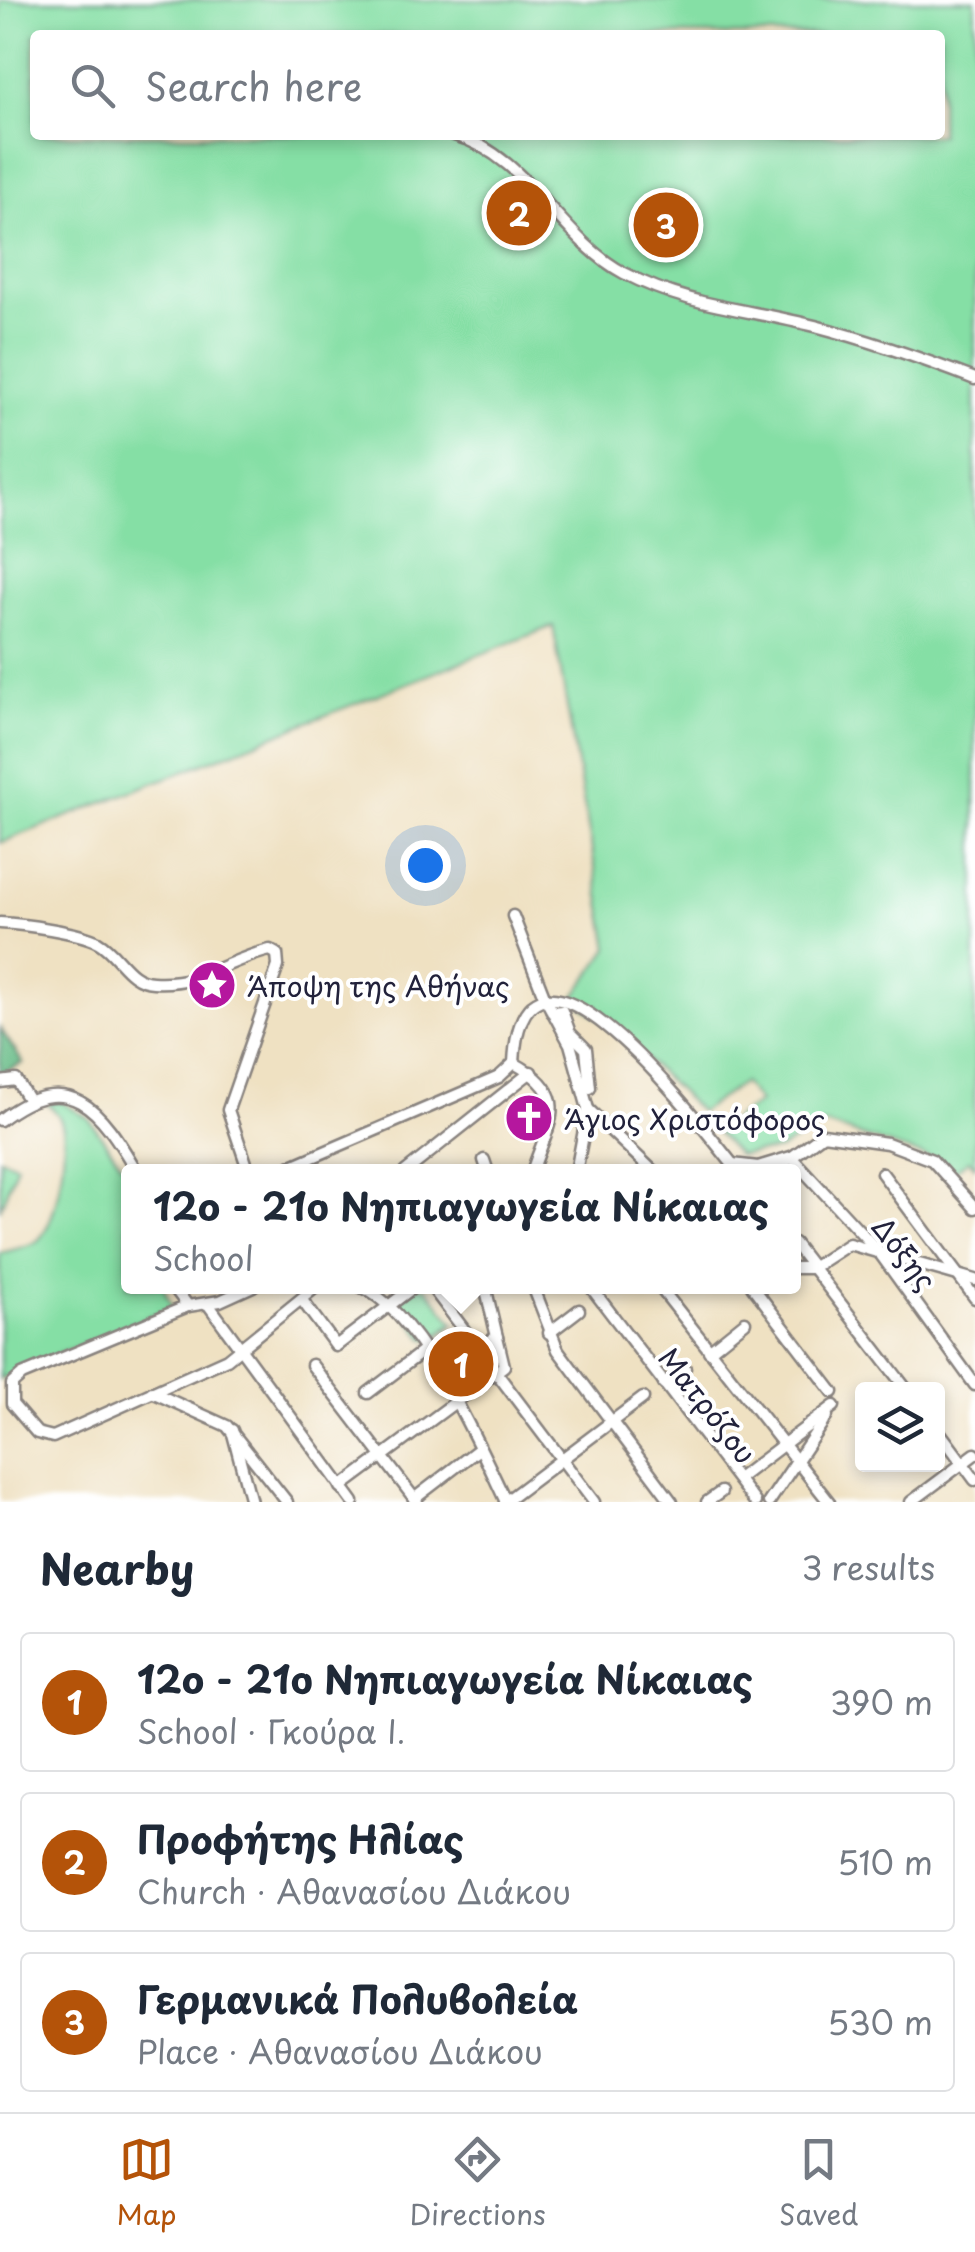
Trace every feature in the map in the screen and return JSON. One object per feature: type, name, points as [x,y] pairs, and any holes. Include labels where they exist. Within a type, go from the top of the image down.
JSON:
[{"type":"street","points":[[464,140],[496,156],[600,258],[629,276],[718,308],[816,326],[975,378]]},
{"type":"street","points":[[513,916],[544,996],[570,1044],[588,1109],[578,1164]]},
{"type":"street","points":[[0,923],[89,938],[112,953],[131,974],[152,982],[195,980],[258,952],[270,950],[277,954],[278,966],[228,1110],[246,1164]]},
{"type":"street","points":[[297,1164],[500,1077],[514,1063],[524,1010],[544,996],[576,1004],[614,1035],[731,1164]]},
{"type":"street","points":[[552,1012],[562,1011],[570,1032],[586,1049],[590,1088]]},
{"type":"street","points":[[514,1063],[545,1086],[552,1120],[535,1164]]},
{"type":"street","points":[[415,1164],[531,1072]]},
{"type":"street","points":[[0,1082],[16,1080],[28,1099]]},
{"type":"street","points":[[0,1120],[28,1099],[53,1094],[77,1099],[96,1116],[132,1164]]},
{"type":"street","points":[[588,1109],[646,1164]]},
{"type":"street","points":[[782,1164],[824,1134],[895,1145],[941,1166],[975,1208]]},
{"type":"street","points":[[767,1164],[791,1156]]},
{"type":"street","name":"Δόξης","points":[[791,1156],[798,1164]]},
{"type":"street","name":"Δόξης","points":[[801,1167],[879,1252],[975,1384]]},
{"type":"street","points":[[882,1173],[975,1298]]},
{"type":"street","points":[[801,1268],[812,1268],[849,1244],[975,1280]]},
{"type":"street","points":[[801,1253],[901,1382]]},
{"type":"street","points":[[179,1294],[188,1306]]},
{"type":"street","points":[[229,1294],[208,1304],[188,1306],[22,1375],[10,1390],[15,1410],[48,1438],[240,1350],[308,1294]]},
{"type":"street","points":[[371,1294],[389,1306],[426,1349],[506,1502],[643,1398]]},
{"type":"street","points":[[302,1300],[336,1346],[405,1294]]},
{"type":"street","points":[[437,1294],[477,1348],[499,1369],[594,1502]]},
{"type":"street","points":[[487,1294],[497,1337],[499,1369]]},
{"type":"street","points":[[536,1294],[548,1334],[672,1502]]},
{"type":"street","name":"Ματρόζου","points":[[596,1294],[756,1502]]},
{"type":"street","points":[[665,1294],[828,1502]]},
{"type":"street","points":[[758,1294],[833,1392]]},
{"type":"street","points":[[208,1304],[353,1502]]},
{"type":"street","points":[[548,1334],[579,1310]]},
{"type":"street","points":[[708,1351],[744,1322]]},
{"type":"street","points":[[477,1348],[497,1337]]},
{"type":"street","points":[[368,1393],[426,1349]]},
{"type":"street","points":[[312,1365],[416,1500],[480,1449]]},
{"type":"street","points":[[664,1384],[685,1368]]},
{"type":"street","points":[[341,1486],[499,1369]]},
{"type":"street","points":[[152,1392],[232,1430],[287,1502]]},
{"type":"street","points":[[738,1479],[834,1406],[768,1502]]},
{"type":"street","points":[[232,1430],[251,1502]]},
{"type":"street","points":[[945,1439],[975,1480]]},
{"type":"street","points":[[914,1501],[975,1454]]},
{"type":"street","points":[[707,1502],[722,1492]]},
{"type":"green space","points":[[0,0],[975,0],[975,1166],[969,1160],[951,1173],[934,1159],[824,1124],[779,1150],[738,1155],[716,1132],[759,1102],[743,1083],[700,1112],[613,1028],[573,999],[609,948],[553,626],[0,843]]},
{"type":"green space","points":[[0,1028],[23,1063],[0,1074]]},
{"type":"green space","points":[[60,1101],[89,1119],[122,1164],[121,1294],[166,1294],[172,1307],[0,1379],[0,1253],[24,1247],[44,1233],[62,1170],[63,1128],[55,1110],[46,1103]]},
{"type":"green space","points":[[0,1158],[17,1164],[0,1210]]},
{"type":"green space","points":[[406,1294],[431,1294],[454,1323],[434,1339],[425,1339],[395,1301]]},
{"type":"place","name":"Προφήτης Ηλίας","points":[[519,213]]},
{"type":"place","name":"Γερμανικά Πολυβολεία","points":[[666,225]]},
{"type":"place","name":"Άποψη της Αθήνας","points":[[212,985]]},
{"type":"place","name":"Άγιος Χριστόφορος","points":[[529,1118]]},
{"type":"place","name":"12ο - 21ο Νηπιαγωγεία Νίκαιας","points":[[461,1364]]}]
